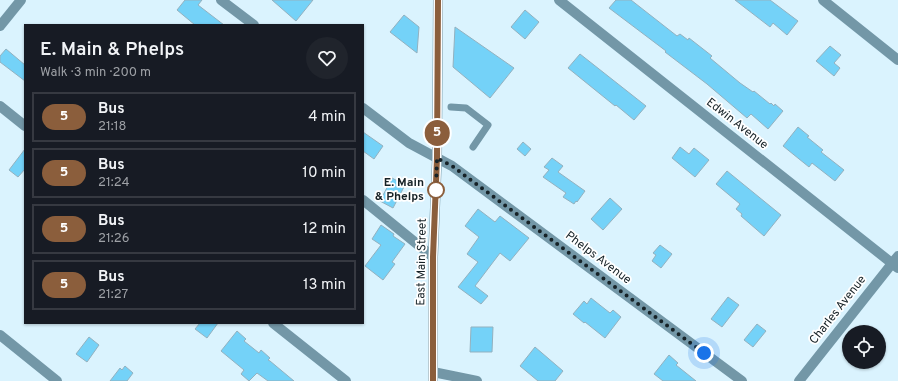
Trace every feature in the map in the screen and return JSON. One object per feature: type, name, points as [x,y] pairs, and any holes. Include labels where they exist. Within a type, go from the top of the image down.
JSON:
[{"type":"street","points":[[0,26],[21,0]]},
{"type":"street","points":[[221,0],[253,24]]},
{"type":"street","name":"East Main Street","points":[[433,376],[433,257],[437,158],[438,0]]},
{"type":"street","name":"Edwin Avenue","points":[[559,0],[896,262]]},
{"type":"street","points":[[824,0],[898,60]]},
{"type":"street","points":[[0,106],[24,125]]},
{"type":"street","name":"Phelps Avenue","points":[[364,109],[409,143],[452,166],[742,381]]},
{"type":"street","points":[[364,201],[433,257]]},
{"type":"street","name":"Charles Avenue","points":[[799,381],[896,262]]},
{"type":"street","points":[[275,324],[346,381]]},
{"type":"street","points":[[0,335],[57,381]]},
{"type":"street","points":[[433,376],[477,381]]},
{"type":"lane","points":[[451,107],[466,108],[488,125],[473,147]]},
{"type":"building","points":[[185,0],[202,0],[198,5],[223,24],[194,24],[177,10]]},
{"type":"building","points":[[272,0],[313,0],[296,21]]},
{"type":"building","points":[[616,0],[631,0],[677,36],[680,34],[688,40],[689,38],[712,56],[710,58],[740,83],[753,92],[754,91],[770,104],[771,103],[774,106],[775,104],[783,111],[768,129],[751,114],[747,118],[707,84],[665,52],[666,51],[609,8]]},
{"type":"building","points":[[735,0],[770,0],[798,21],[787,35],[773,23],[770,27]]},
{"type":"building","points":[[525,10],[539,22],[525,39],[511,27]]},
{"type":"building","points":[[404,15],[419,27],[417,53],[390,32]]},
{"type":"building","points":[[455,27],[514,68],[490,98],[453,67]]},
{"type":"building","points":[[830,46],[841,55],[834,63],[840,68],[834,76],[816,61]]},
{"type":"building","points":[[6,49],[24,64],[24,80],[0,62],[0,56]]},
{"type":"building","points":[[580,54],[646,106],[634,120],[568,68]]},
{"type":"building","points":[[798,127],[809,136],[807,137],[823,150],[821,152],[844,170],[835,181],[812,163],[809,167],[783,146]]},
{"type":"building","points":[[364,133],[383,146],[374,159],[364,152]]},
{"type":"building","points":[[523,142],[531,149],[525,156],[517,149]]},
{"type":"building","points":[[680,147],[689,154],[694,148],[709,160],[695,177],[672,158]]},
{"type":"building","points":[[24,150],[24,170],[18,177],[9,170]]},
{"type":"building","points":[[552,158],[563,166],[558,172],[585,191],[574,204],[563,197],[566,193],[543,177],[549,170],[544,167]]},
{"type":"building","points":[[727,171],[781,215],[764,236],[741,216],[742,214],[736,209],[740,204],[716,184]]},
{"type":"building","points":[[392,178],[405,185],[393,208],[380,201]]},
{"type":"building","points":[[610,198],[622,209],[603,230],[591,219]]},
{"type":"building","points":[[478,209],[495,222],[500,216],[529,238],[510,261],[500,253],[475,286],[488,296],[481,304],[458,287],[478,262],[467,254],[479,237],[465,226]]},
{"type":"building","points":[[381,225],[405,244],[392,262],[395,264],[383,280],[365,266],[381,245],[372,239]]},
{"type":"building","points":[[660,245],[672,254],[661,268],[652,261],[656,255],[653,253]]},
{"type":"building","points":[[728,297],[739,305],[722,327],[711,319]]},
{"type":"building","points":[[591,298],[610,313],[613,310],[621,317],[605,338],[573,314],[584,301],[587,304]]},
{"type":"building","points":[[199,324],[217,324],[207,338],[195,329]]},
{"type":"building","points":[[757,324],[766,331],[753,347],[744,340]]},
{"type":"building","points":[[471,327],[493,327],[492,352],[470,352]]},
{"type":"building","points":[[237,331],[246,339],[244,341],[259,353],[261,350],[270,358],[268,360],[294,381],[268,381],[257,373],[249,381],[241,374],[244,370],[221,351]]},
{"type":"building","points":[[89,337],[99,345],[87,362],[76,354]]},
{"type":"building","points":[[535,347],[563,371],[555,381],[538,381],[520,366]]},
{"type":"building","points":[[669,355],[678,363],[676,365],[696,381],[663,381],[654,374]]},
{"type":"building","points":[[125,366],[133,373],[127,381],[110,381],[120,368],[122,370]]},
{"type":"bus line","name":"5","points":[[433,381],[433,257],[437,158],[438,0]]},
{"type":"place","name":"E. Main & Phelps","points":[[436,190]]},
{"type":"route","points":[[436,190],[437,158],[452,166],[704,353]]}]
